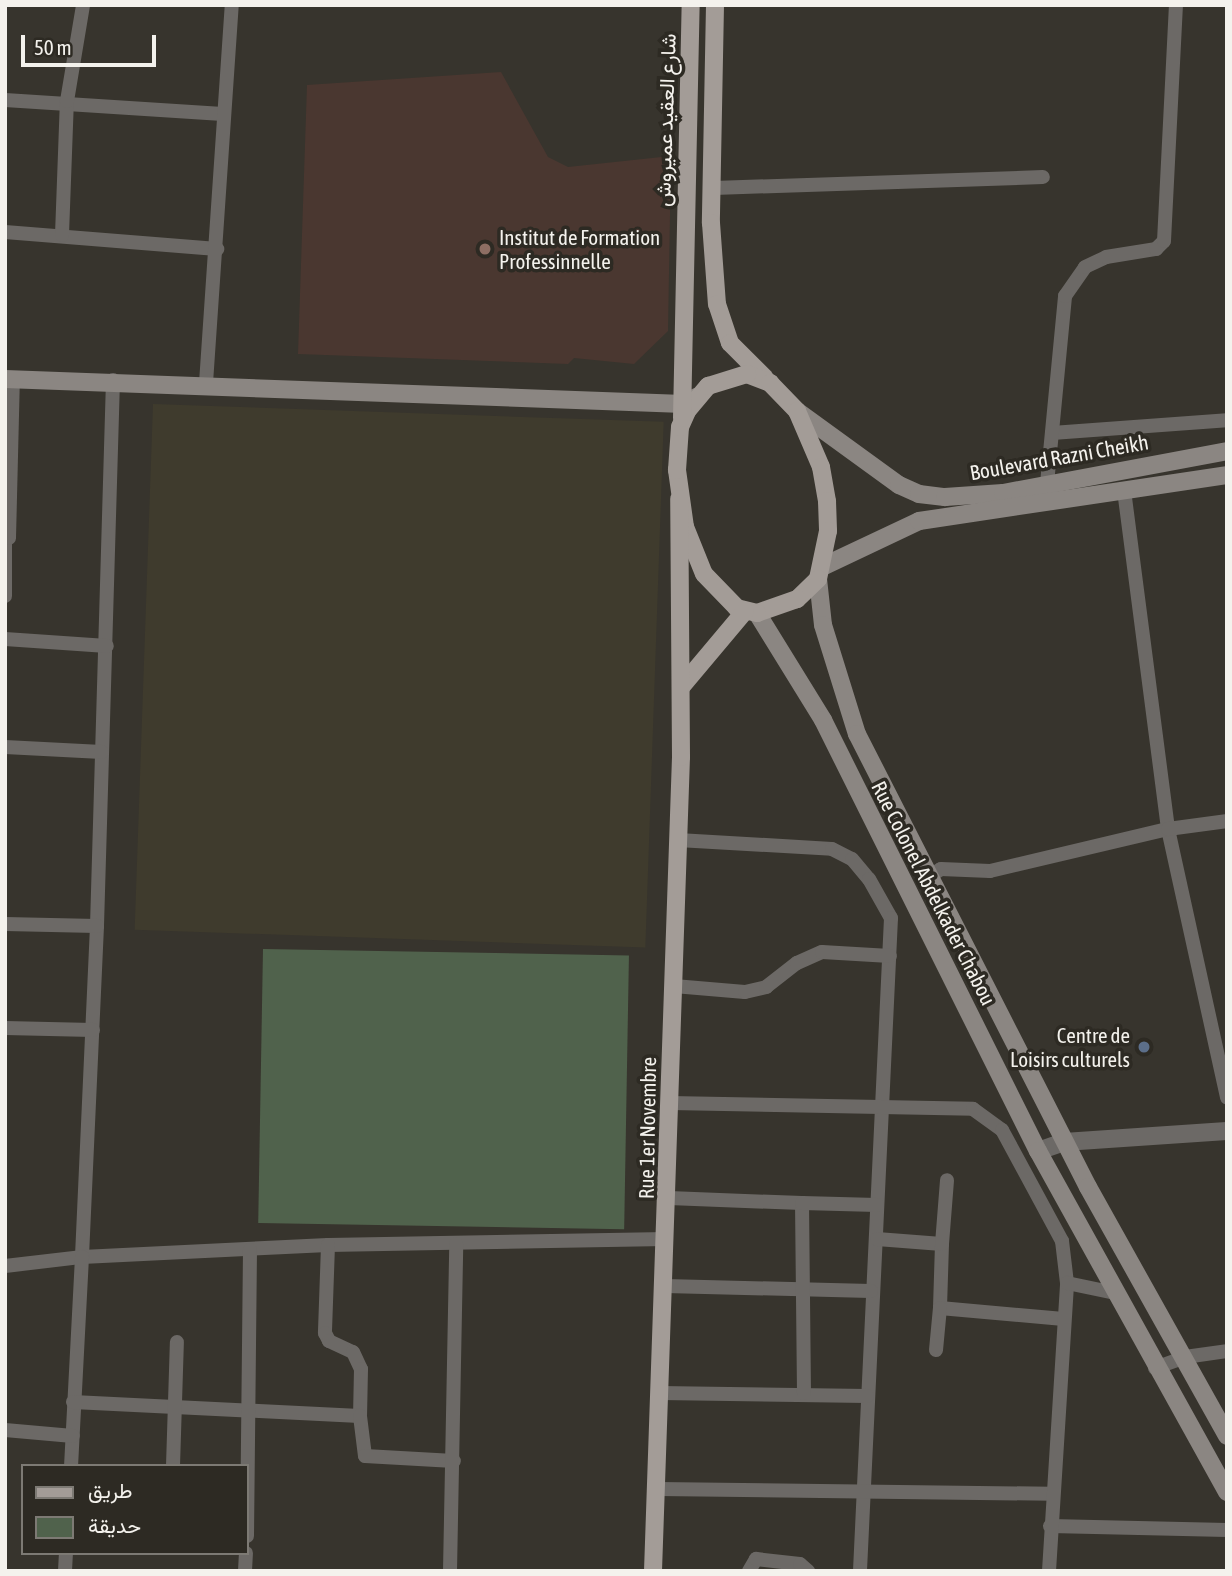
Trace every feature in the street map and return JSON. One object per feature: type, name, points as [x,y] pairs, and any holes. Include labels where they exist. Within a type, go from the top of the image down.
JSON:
[{"type":"main road","name":"شارع العقيد عميروش","points":[[680,426],[684,404],[691,5]]},
{"type":"main road","points":[[682,685],[751,612],[797,598],[821,573],[828,531],[825,490],[811,438],[797,411],[730,343],[721,326],[710,223],[715,188],[715,5]]},
{"type":"main road","points":[[9,379],[206,383],[684,404],[733,375],[747,374],[770,383]]},
{"type":"main road","points":[[702,393],[680,426],[679,499],[693,552],[704,574],[721,596],[751,612]]},
{"type":"main road","name":"Boulevard Razni Cheikh","points":[[797,411],[868,466],[919,494],[971,496],[1124,490],[1227,475]]},
{"type":"main road","name":"Boulevard Razni Cheikh","points":[[821,573],[919,522],[1227,451]]},
{"type":"main road","name":"Rue 1er Novembre","points":[[653,1571],[669,1198],[682,685],[679,499]]},
{"type":"main road","name":"Rue Colonel Abdelkader Chabou","points":[[821,573],[823,625],[857,734],[1065,1142],[1227,1436]]},
{"type":"main road","name":"Rue Colonel Abdelkader Chabou","points":[[751,612],[824,720],[1038,1151],[1155,1368],[1227,1492]]},
{"type":"street","points":[[62,235],[67,101],[83,5]]},
{"type":"street","points":[[206,383],[232,5]]},
{"type":"street","points":[[1046,494],[1065,296],[1074,278],[1106,257],[1142,253],[1164,241],[1176,5]]},
{"type":"street","points":[[5,100],[67,101],[223,114]]},
{"type":"street","points":[[715,188],[1043,177]]},
{"type":"street","points":[[5,232],[217,249]]},
{"type":"street","points":[[5,596],[9,379]]},
{"type":"street","points":[[71,1464],[93,1030],[107,646],[113,380]]},
{"type":"street","points":[[1052,432],[1227,420]]},
{"type":"street","points":[[1124,490],[1168,829],[1227,1098]]},
{"type":"street","points":[[5,639],[107,646]]},
{"type":"street","points":[[5,747],[102,752]]},
{"type":"street","points":[[929,877],[942,869],[990,871],[1168,829],[1227,821]]},
{"type":"street","points":[[678,840],[832,849],[852,859],[891,918],[885,1107],[871,1291],[860,1495],[860,1571]]},
{"type":"street","points":[[5,924],[97,926]]},
{"type":"street","points":[[674,986],[745,992],[766,987],[797,963],[822,952],[890,956]]},
{"type":"street","points":[[5,1028],[93,1030]]},
{"type":"street","points":[[670,1103],[973,1109],[994,1122],[1062,1241],[1067,1283],[1051,1494],[1049,1571]]},
{"type":"street","points":[[1038,1151],[1065,1142],[1227,1132]]},
{"type":"street","points":[[936,1350],[947,1180]]},
{"type":"street","points":[[669,1198],[877,1205]]},
{"type":"street","points":[[803,1203],[804,1393]]},
{"type":"street","points":[[5,1266],[82,1257],[328,1245],[666,1239]]},
{"type":"street","points":[[877,1239],[942,1244]]},
{"type":"street","points":[[450,1571],[456,1244]]},
{"type":"street","points":[[328,1245],[325,1332],[329,1341],[353,1352],[361,1369],[360,1416],[365,1456],[454,1461]]},
{"type":"street","points":[[248,1505],[251,1413],[250,1250]]},
{"type":"street","points":[[1067,1283],[1115,1293]]},
{"type":"street","points":[[665,1286],[802,1292],[871,1291]]},
{"type":"street","points":[[940,1308],[1064,1319]]},
{"type":"street","points":[[173,1464],[177,1342]]},
{"type":"street","points":[[1155,1368],[1185,1357],[1227,1351]]},
{"type":"street","points":[[660,1393],[867,1396]]},
{"type":"street","points":[[73,1402],[251,1413],[360,1416]]},
{"type":"street","points":[[5,1430],[72,1436]]},
{"type":"street","points":[[658,1489],[860,1495],[1051,1494]]},
{"type":"street","points":[[1050,1526],[1227,1530]]},
{"type":"street","points":[[749,1571],[756,1559],[800,1564],[808,1571]]},
{"type":"shaded area","name":"Institut de Formation Professinnelle","points":[[501,72],[548,157],[568,167],[671,156],[668,331],[634,364],[574,358],[568,364],[298,354],[307,85]]},
{"type":"shaded area","points":[[153,404],[664,422],[645,948],[135,930]]},
{"type":"green space","points":[[263,949],[629,955],[624,1229],[258,1223]]},
{"type":"place","name":"Institut de Formation Professinnelle","points":[[485,249]]},
{"type":"place","name":"Centre de Loisirs culturels","points":[[1144,1047]]}]
